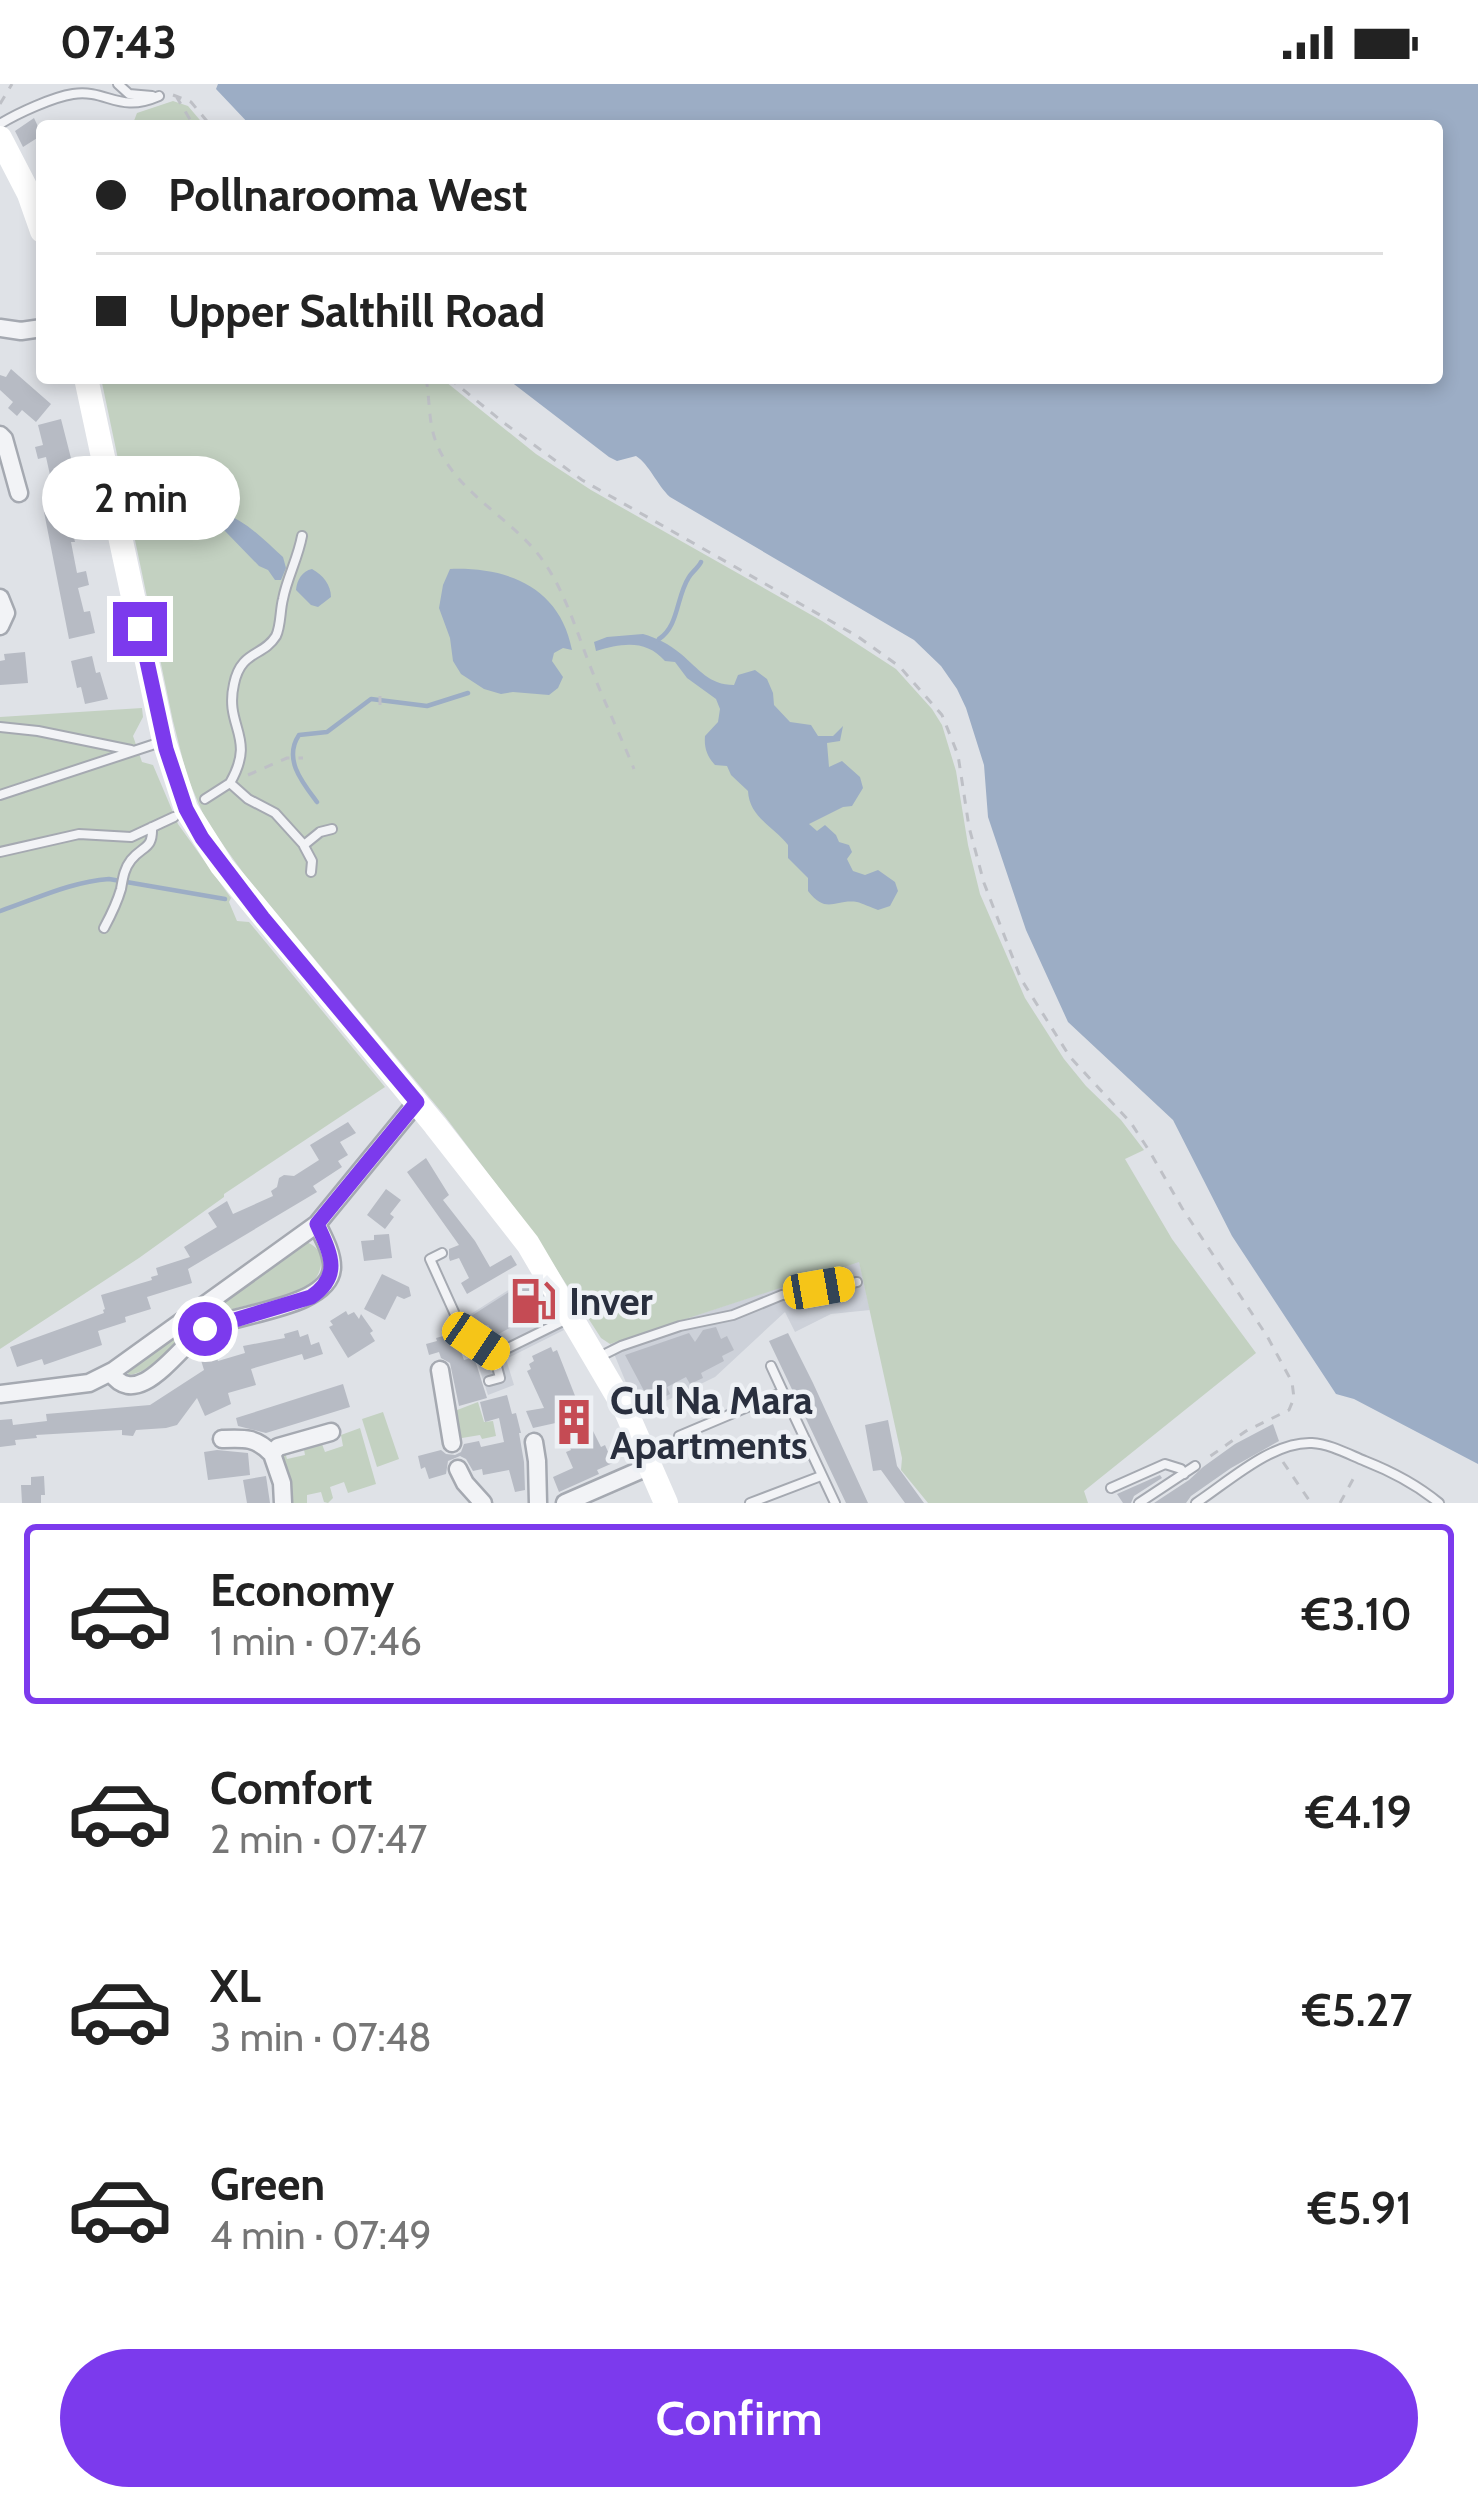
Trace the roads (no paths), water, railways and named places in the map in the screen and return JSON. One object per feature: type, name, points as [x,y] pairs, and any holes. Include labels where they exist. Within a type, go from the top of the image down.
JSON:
[{"type":"main road","points":[[0,138],[36,214]]},
{"type":"main road","points":[[87,384],[164,741],[186,809],[202,838],[263,918],[528,1244],[626,1408],[666,1503]]},
{"type":"street","points":[[0,328],[36,329]]},
{"type":"street","points":[[2,445],[19,493]]},
{"type":"street","points":[[0,598],[6,614],[0,626]]},
{"type":"street","points":[[0,1394],[89,1383],[110,1373],[317,1224],[417,1102]]},
{"type":"street","points":[[110,1373],[124,1384],[141,1384],[205,1329],[316,1294],[332,1270],[317,1224]]},
{"type":"street","points":[[440,1370],[452,1443]]},
{"type":"street","points":[[272,1454],[278,1447],[332,1432]]},
{"type":"street","points":[[222,1439],[250,1438],[272,1454],[284,1503]]},
{"type":"street","points":[[534,1442],[538,1503]]},
{"type":"street","points":[[565,1503],[650,1466]]},
{"type":"street","points":[[458,1469],[483,1503]]},
{"type":"lane","points":[[0,124],[72,94],[130,104],[159,96],[129,94],[118,84]]},
{"type":"lane","points":[[205,799],[230,783],[238,770],[243,749],[232,710],[234,682],[248,656],[274,639],[302,536]]},
{"type":"lane","points":[[0,727],[132,750]]},
{"type":"lane","points":[[0,795],[164,741]]},
{"type":"lane","points":[[230,783],[274,813],[304,845],[312,861],[311,872]]},
{"type":"lane","points":[[0,852],[92,832],[125,838],[174,817]]},
{"type":"lane","points":[[104,928],[137,853],[153,837],[152,827]]},
{"type":"lane","points":[[304,845],[332,829]]},
{"type":"lane","points":[[125,838],[137,853]]},
{"type":"lane","points":[[442,1253],[430,1259],[463,1332],[498,1355]]},
{"type":"lane","points":[[598,1358],[641,1339],[733,1315],[782,1295],[857,1282]]},
{"type":"lane","points":[[489,1381],[500,1378],[498,1355],[573,1317]]},
{"type":"lane","points":[[771,1366],[835,1503]]},
{"type":"lane","points":[[680,1436],[783,1392]]},
{"type":"lane","points":[[1202,1502],[1276,1451],[1315,1443],[1416,1485],[1439,1503]]},
{"type":"lane","points":[[1111,1489],[1165,1464],[1181,1468],[1184,1474]]},
{"type":"lane","points":[[1139,1503],[1195,1466]]},
{"type":"lane","points":[[750,1503],[821,1475]]},
{"type":"water","points":[[218,84],[1478,84],[1478,1464],[1336,1394],[1232,1236],[1173,1120],[1068,1022],[1026,930],[988,817],[984,765],[966,708],[941,666],[914,640],[670,497],[636,456],[617,461],[609,457],[514,384],[1443,384],[1443,120],[245,120],[216,89]]},
{"type":"water","points":[[201,497],[246,525],[283,557],[286,568],[281,580],[259,566],[224,530],[202,519]]},
{"type":"water","points":[[312,569],[331,593],[318,607],[296,590],[301,576]]},
{"type":"water","points":[[450,569],[511,577],[543,596],[556,610],[572,650],[554,653],[552,661],[563,677],[558,688],[549,695],[501,694],[461,674],[439,608]]},
{"type":"water","points":[[643,634],[672,647],[718,682],[734,685],[738,675],[755,670],[767,679],[774,705],[790,722],[811,725],[818,736],[833,736],[843,726],[840,741],[827,743],[829,767],[842,761],[860,777],[863,788],[852,806],[809,824],[817,831],[825,825],[839,842],[849,845],[852,852],[847,859],[853,871],[865,875],[878,870],[895,882],[898,891],[890,906],[878,910],[857,902],[826,904],[808,891],[808,878],[788,858],[788,845],[757,815],[748,791],[727,766],[715,765],[708,755],[705,736],[718,722],[716,699],[687,678],[675,662],[665,661],[650,649],[624,645],[596,651],[594,642],[607,637]]},
{"type":"waterway","points":[[659,639],[670,627],[685,585],[701,562]]},
{"type":"waterway","points":[[317,802],[294,761],[299,735],[327,732],[371,699],[427,706],[468,693]]},
{"type":"waterway","points":[[0,911],[67,887],[109,879],[225,899]]},
{"type":"place","name":"Inver","points":[[533,1301]]},
{"type":"place","name":"Cul Na Mara Apartments","points":[[574,1422]]}]
